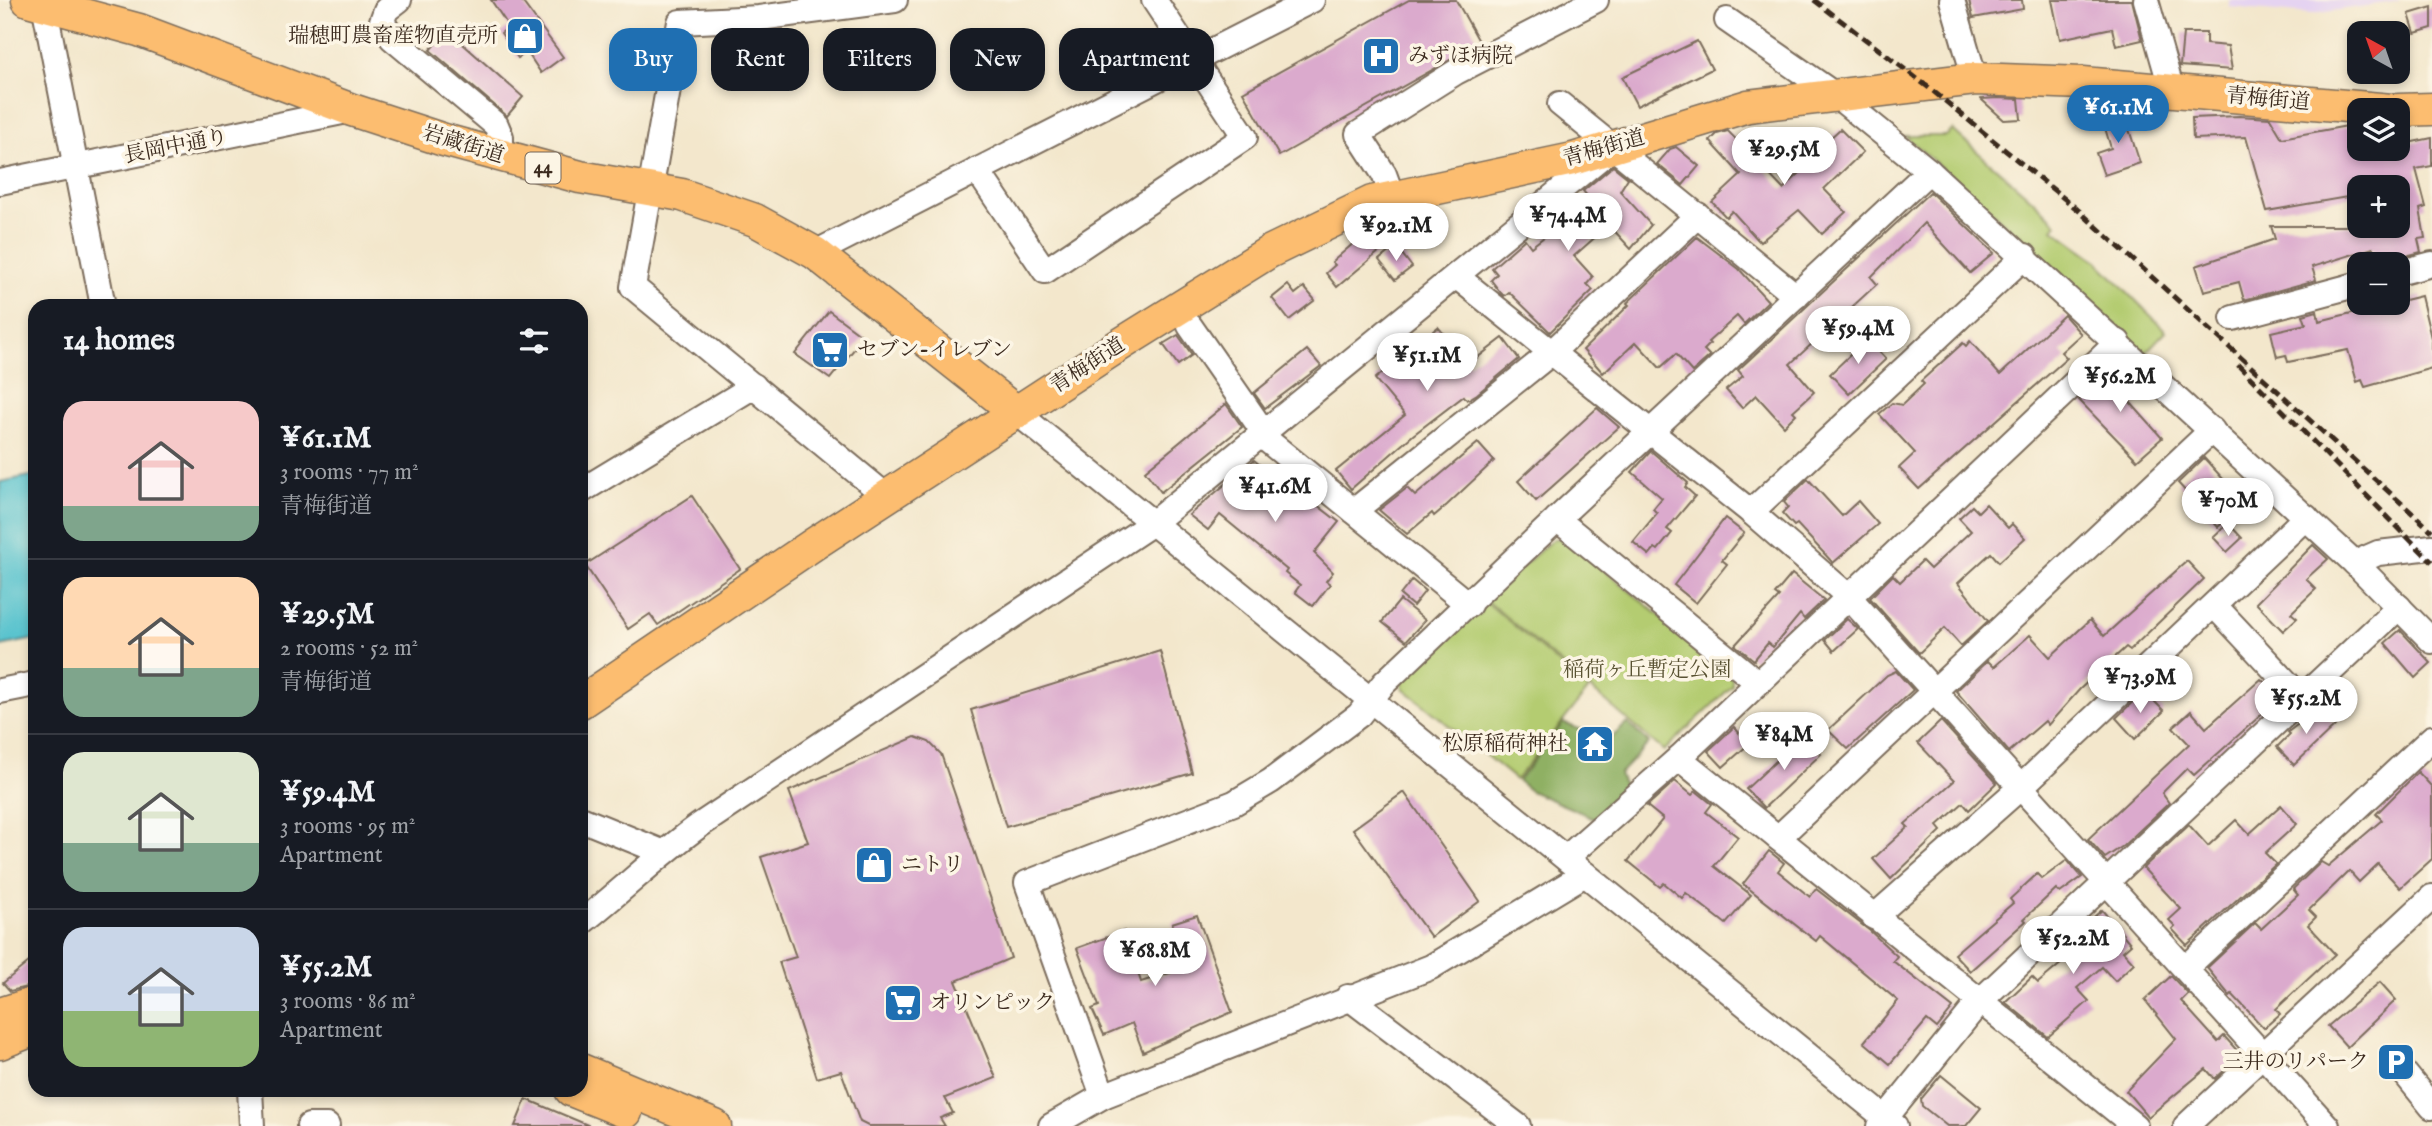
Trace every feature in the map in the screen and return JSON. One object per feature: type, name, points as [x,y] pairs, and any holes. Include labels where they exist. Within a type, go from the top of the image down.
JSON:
[{"type":"main road","name":"岩蔵街道","points":[[34,1],[139,30],[352,110],[501,157],[580,177],[701,200],[737,212],[775,229],[815,253],[1015,411]]},
{"type":"main road","name":"青梅街道","points":[[588,697],[1015,411],[1269,252],[1340,216],[1392,196],[1536,167],[1748,106],[1975,79],[2172,91],[2347,106]]},
{"type":"main road","points":[[2410,110],[2432,109]]},
{"type":"main road","points":[[0,1043],[16,1011]]},
{"type":"main road","points":[[588,1073],[715,1126]]},
{"type":"main road","points":[[588,1097],[660,1126]]},
{"type":"street","points":[[399,0],[386,10],[382,21],[393,38],[496,125],[501,137],[501,157]]},
{"type":"street","points":[[886,496],[633,286],[680,22],[759,18],[895,0]]},
{"type":"street","points":[[1154,0],[1173,28]]},
{"type":"street","points":[[1214,49],[1312,0]]},
{"type":"street","points":[[1392,196],[1384,174],[1358,134],[1456,72],[1596,0]]},
{"type":"street","points":[[1952,0],[1975,79]]},
{"type":"street","points":[[2146,0],[2172,91]]},
{"type":"street","points":[[34,1],[76,167],[102,299]]},
{"type":"street","points":[[1727,20],[1838,96],[1929,171],[2212,429],[2355,563],[2432,641]]},
{"type":"street","points":[[977,170],[1045,271],[1245,137],[1214,89]]},
{"type":"street","points":[[815,253],[1132,91]]},
{"type":"street","points":[[1560,104],[1796,296]]},
{"type":"street","name":"長岡中通り","points":[[0,182],[352,110]]},
{"type":"street","points":[[588,917],[625,888],[662,852],[1154,523],[1613,147]]},
{"type":"street","points":[[1103,1096],[1027,883],[1234,803],[1359,715],[1384,683],[1929,171]]},
{"type":"street","points":[[1354,511],[1550,353],[1698,215]]},
{"type":"street","points":[[1751,512],[2025,256]]},
{"type":"street","points":[[2410,270],[2432,264]]},
{"type":"street","points":[[1456,276],[1751,512],[1848,596],[2327,1126]]},
{"type":"street","points":[[2233,318],[2347,287]]},
{"type":"street","points":[[1190,326],[1264,435],[1469,605]]},
{"type":"street","points":[[1566,858],[1679,758],[2118,342]]},
{"type":"street","points":[[588,487],[754,386]]},
{"type":"street","points":[[1015,411],[1566,858],[1886,1123],[1980,1001],[2399,607]]},
{"type":"street","points":[[1778,838],[2212,429]]},
{"type":"street","points":[[1874,917],[2022,786],[2306,517]]},
{"type":"street","points":[[1557,519],[1757,682]]},
{"type":"street","points":[[2355,563],[2378,553],[2432,547]]},
{"type":"street","points":[[2214,605],[2302,699]]},
{"type":"street","points":[[0,691],[28,685]]},
{"type":"street","points":[[2186,968],[2432,738]]},
{"type":"street","points":[[1679,758],[2135,1126]]},
{"type":"street","points":[[588,822],[662,852]]},
{"type":"street","points":[[1051,1126],[1103,1096],[1348,997],[1431,967],[1585,874]]},
{"type":"street","points":[[2186,1126],[2432,897]]},
{"type":"street","points":[[1348,997],[1518,1126]]},
{"type":"street","points":[[2398,1065],[2432,1107]]},
{"type":"street","points":[[250,1097],[252,1126]]},
{"type":"street","points":[[309,1126],[327,1126]]},
{"type":"shaded area","points":[[2229,0],[2399,1],[2312,14],[2229,7]]},
{"type":"green space","points":[[1953,130],[2032,199],[2057,224],[2053,229],[2096,260],[2166,331],[2145,353],[2034,249],[1905,136],[1946,136]]},
{"type":"green space","name":"稲荷ヶ丘暫定公園","points":[[1565,538],[1732,675],[1732,686],[1664,751],[1486,600],[1553,539]]},
{"type":"green space","points":[[1485,601],[1589,689],[1516,780],[1403,688],[1402,679]]},
{"type":"green space","points":[[1563,723],[1609,740],[1627,723],[1649,743],[1619,774],[1625,788],[1594,818],[1530,791],[1518,781]]},
{"type":"water","points":[[28,476],[28,640],[0,646],[0,482]]},
{"type":"building","points":[[491,0],[521,0],[563,57],[541,73],[527,52],[518,58],[501,33],[509,27]]},
{"type":"building","points":[[1409,0],[1456,0],[1480,43],[1279,156],[1243,92]]},
{"type":"building","points":[[1969,0],[2022,0],[2023,9],[1973,18]]},
{"type":"building","points":[[2052,0],[2132,0],[2142,40],[2116,46],[2112,28],[2060,39]]},
{"type":"building","points":[[2432,7],[2432,28],[2415,33],[2409,14]]},
{"type":"building","points":[[447,30],[523,97],[507,116],[430,50]]},
{"type":"building","points":[[2183,33],[2206,33],[2206,44],[2228,46],[2232,70],[2180,66]]},
{"type":"building","points":[[1697,41],[1712,69],[1637,106],[1622,77]]},
{"type":"building","points":[[1981,99],[2019,99],[2021,119],[2004,120]]},
{"type":"building","points":[[2123,111],[2140,163],[2104,175],[2096,153],[2111,148],[2102,118]]},
{"type":"building","points":[[2192,118],[2270,118],[2282,138],[2347,126],[2347,161],[2410,161],[2410,143],[2432,138],[2432,166],[2416,169],[2426,207],[2420,209],[2425,238],[2418,239],[2421,252],[2410,255],[2410,252],[2374,252],[2373,248],[2347,252],[2347,256],[2312,267],[2316,280],[2244,300],[2239,282],[2204,291],[2196,266],[2275,239],[2271,226],[2347,226],[2347,238],[2410,238],[2410,175],[2347,175],[2347,197],[2267,211],[2246,137],[2193,139]]},
{"type":"building","points":[[1840,129],[1863,152],[1824,189],[1846,212],[1822,234],[1799,210],[1760,242],[1732,211],[1726,217],[1712,202],[1741,175],[1710,141],[1717,134],[1728,131],[1783,189],[1819,155],[1816,151]]},
{"type":"building","points":[[1676,147],[1699,166],[1683,185],[1657,164],[1670,149]]},
{"type":"building","points":[[1613,166],[1628,178],[1620,191],[1651,225],[1631,249],[1609,225],[1574,256],[1593,277],[1587,284],[1593,290],[1550,332],[1509,292],[1504,296],[1501,293],[1491,280],[1497,274],[1492,268],[1525,239],[1531,247],[1553,230],[1588,197],[1583,191]]},
{"type":"building","points":[[1930,192],[1994,253],[1970,273],[1924,223],[1871,277],[1877,284],[1790,364],[1814,392],[1793,411],[1796,414],[1784,426],[1756,395],[1742,408],[1726,390],[1743,376],[1738,370]]},
{"type":"building","points":[[1373,231],[1386,246],[1337,287],[1326,273],[1335,265],[1332,262],[1363,235],[1365,238]]},
{"type":"building","points":[[1697,237],[1739,269],[1768,301],[1744,324],[1737,316],[1708,342],[1710,344],[1704,350],[1710,356],[1692,372],[1676,354],[1660,368],[1636,342],[1603,373],[1583,350],[1629,305],[1627,303]]},
{"type":"building","points":[[1396,246],[1412,267],[1395,280],[1379,260]]},
{"type":"building","points":[[1288,285],[1295,294],[1304,287],[1315,300],[1289,320],[1272,298]]},
{"type":"building","points":[[2421,296],[2432,342],[2432,368],[2365,387],[2362,380],[2357,382],[2348,350],[2288,362],[2286,355],[2277,357],[2271,332],[2306,324],[2303,315],[2317,311],[2319,321],[2347,314],[2410,315],[2410,299]]},
{"type":"building","points":[[829,311],[864,337],[830,379],[795,354]]},
{"type":"building","points":[[2064,315],[2081,334],[2061,352],[2067,358],[1919,489],[1899,468],[1915,453],[1879,414],[1892,403],[1902,405],[1924,384],[1921,381],[1963,343],[1966,346],[1970,341],[2000,375]]},
{"type":"building","points":[[1438,327],[1469,364],[1503,338],[1519,359],[1477,394],[1467,400],[1464,396],[1413,435],[1351,489],[1336,471],[1405,415],[1375,379]]},
{"type":"building","points":[[1178,335],[1192,355],[1178,365],[1163,344]]},
{"type":"building","points":[[1867,339],[1886,359],[1849,394],[1830,374]]},
{"type":"building","points":[[1307,350],[1321,366],[1265,408],[1254,393]]},
{"type":"building","points":[[2114,366],[2131,384],[2122,393],[2162,438],[2137,460],[2079,400]]},
{"type":"building","points":[[1226,404],[1242,427],[1161,492],[1145,471]]},
{"type":"building","points":[[1597,408],[1619,427],[1536,501],[1518,481]]},
{"type":"building","points":[[1478,443],[1494,461],[1434,516],[1432,513],[1407,534],[1379,510],[1407,488],[1415,496]]},
{"type":"building","points":[[1651,451],[1688,483],[1685,487],[1695,496],[1667,529],[1672,533],[1658,550],[1655,548],[1649,555],[1633,542],[1657,513],[1653,509],[1662,498],[1632,472]]},
{"type":"building","points":[[2204,458],[2245,503],[2218,527],[2178,483]]},
{"type":"building","points":[[1254,460],[1270,473],[1272,470],[1339,522],[1314,553],[1333,572],[1326,581],[1330,584],[1313,606],[1295,592],[1300,585],[1285,573],[1287,570],[1220,515],[1208,530],[1189,515]]},
{"type":"building","points":[[1808,479],[1842,516],[1858,501],[1878,524],[1833,563],[1797,524],[1794,526],[1782,513],[1788,507],[1784,502]]},
{"type":"building","points":[[692,496],[740,569],[658,625],[650,614],[628,629],[588,569],[588,563]]},
{"type":"building","points":[[1986,504],[2008,528],[2012,524],[2025,538],[1999,562],[1991,553],[1958,583],[1988,621],[1961,646],[1945,628],[1919,653],[1870,598],[1893,575],[1900,582],[1922,561],[1930,569],[1971,531],[1959,518],[1972,506],[1978,512]]},
{"type":"building","points":[[1725,518],[1744,533],[1722,560],[1727,564],[1696,603],[1674,585]]},
{"type":"building","points":[[2228,523],[2242,538],[2227,552],[2213,537]]},
{"type":"building","points":[[2313,545],[2328,559],[2306,579],[2316,589],[2291,613],[2297,618],[2283,631],[2256,603]]},
{"type":"building","points":[[2187,561],[2204,579],[2130,650],[2126,647],[2080,689],[2048,725],[2045,721],[2009,752],[1956,691],[1988,661],[1994,667],[2030,635],[2050,657],[2090,620],[2104,636]]},
{"type":"building","points":[[1792,574],[1824,600],[1804,619],[1800,614],[1773,647],[1768,643],[1754,660],[1735,645],[1779,597],[1775,594]]},
{"type":"building","points":[[1412,580],[1425,591],[1413,606],[1400,595]]},
{"type":"building","points":[[1400,600],[1425,620],[1406,641],[1382,622]]},
{"type":"building","points":[[1847,619],[1858,629],[1834,651],[1825,640]]},
{"type":"building","points":[[2400,630],[2431,663],[2415,678],[2385,643]]},
{"type":"building","points":[[1160,651],[1192,773],[1006,827],[971,710]]},
{"type":"building","points":[[1896,671],[1913,690],[1848,749],[1828,730],[1887,675]]},
{"type":"building","points":[[2261,679],[2280,698],[2194,775],[2187,768],[2162,793],[2169,803],[2123,846],[2105,858],[2088,839],[2189,744],[2173,727],[2191,711],[2206,728]]},
{"type":"building","points":[[2144,691],[2164,711],[2135,739],[2116,718]]},
{"type":"building","points":[[2319,708],[2335,726],[2294,765],[2277,747],[2290,734],[2288,732]]},
{"type":"building","points":[[1941,721],[1997,783],[1969,810],[1963,803],[1937,826],[1941,831],[1891,879],[1873,859],[1908,827],[1905,824],[1954,781],[1918,743]]},
{"type":"building","points":[[1734,727],[1749,744],[1723,767],[1708,751]]},
{"type":"building","points":[[1804,735],[1821,754],[1764,808],[1746,789]]},
{"type":"building","points":[[915,737],[929,742],[941,754],[1011,958],[956,981],[996,1078],[945,1098],[953,1113],[940,1118],[945,1126],[868,1126],[860,1122],[841,1071],[817,1078],[779,962],[796,957],[761,857],[808,842],[789,791]]},
{"type":"building","points":[[2418,772],[2432,787],[2432,859],[2400,888],[2378,864],[2359,882],[2349,871],[2309,910],[2316,917],[2308,925],[2335,954],[2276,1009],[2280,1014],[2264,1028],[2232,994],[2230,996],[2207,968],[2255,923],[2261,929],[2298,895],[2293,889],[2321,862],[2328,866],[2382,820],[2376,814]]},
{"type":"building","points":[[1675,781],[1692,795],[1696,791],[1712,804],[1706,812],[1738,837],[1714,866],[1751,895],[1726,924],[1686,893],[1682,898],[1664,883],[1660,887],[1628,861],[1663,819],[1647,806]]},
{"type":"building","points":[[1404,792],[1480,901],[1431,937],[1353,829]]},
{"type":"building","points":[[2281,805],[2297,824],[2265,853],[2276,864],[2187,945],[2172,929],[2175,926],[2169,920],[2181,909],[2143,868],[2189,825],[2208,846],[2236,820],[2249,834]]},
{"type":"building","points":[[1769,851],[1784,863],[1778,871],[1810,897],[1816,889],[1870,931],[1897,956],[1893,961],[1953,1008],[1937,1028],[1927,1020],[1890,1064],[1864,1042],[1898,1001],[1820,936],[1816,941],[1743,884]]},
{"type":"building","points":[[2067,860],[2082,877],[2060,893],[2056,889],[2024,919],[2026,921],[1970,971],[1954,954],[2013,903],[2010,899],[2037,874],[2042,879]]},
{"type":"building","points":[[2102,910],[2131,944],[2123,951],[2134,963],[2115,981],[2102,967],[2077,988],[2089,1001],[2048,1037],[2005,1002],[2032,977],[2038,983],[2082,946],[2073,935]]},
{"type":"building","points":[[1197,915],[1232,1012],[1143,1052],[1132,1023],[1104,1035],[1092,1009],[1099,1006],[1077,948],[1124,931],[1141,982],[1188,967],[1172,923]]},
{"type":"building","points":[[28,963],[28,987],[10,991],[3,983]]},
{"type":"building","points":[[2171,976],[2188,994],[2181,1001],[2218,1042],[2224,1036],[2241,1055],[2215,1079],[2206,1069],[2148,1117],[2126,1091],[2176,1039],[2145,1000]]},
{"type":"building","points":[[2380,982],[2396,1000],[2347,1047],[2328,1026]]},
{"type":"building","points":[[1941,1075],[1981,1108],[1966,1126],[1947,1126],[1922,1106],[1921,1099]]},
{"type":"building","points":[[526,1099],[590,1126],[515,1126]]},
{"type":"railway","points":[[1814,0],[1928,87],[2077,209],[2432,531]]},
{"type":"railway","points":[[2238,365],[2432,562]]},
{"type":"place","name":"瑞穂町農畜産物直売所","points":[[525,36]]},
{"type":"place","name":"みずほ病院","points":[[1381,56]]},
{"type":"place","name":"セブン-イレブン","points":[[830,350]]},
{"type":"place","name":"松原稲荷神社","points":[[1595,744]]},
{"type":"place","name":"ニトリ","points":[[874,865]]},
{"type":"place","name":"オリンピック","points":[[903,1003]]},
{"type":"place","name":"三井のリパーク","points":[[2396,1062]]}]
